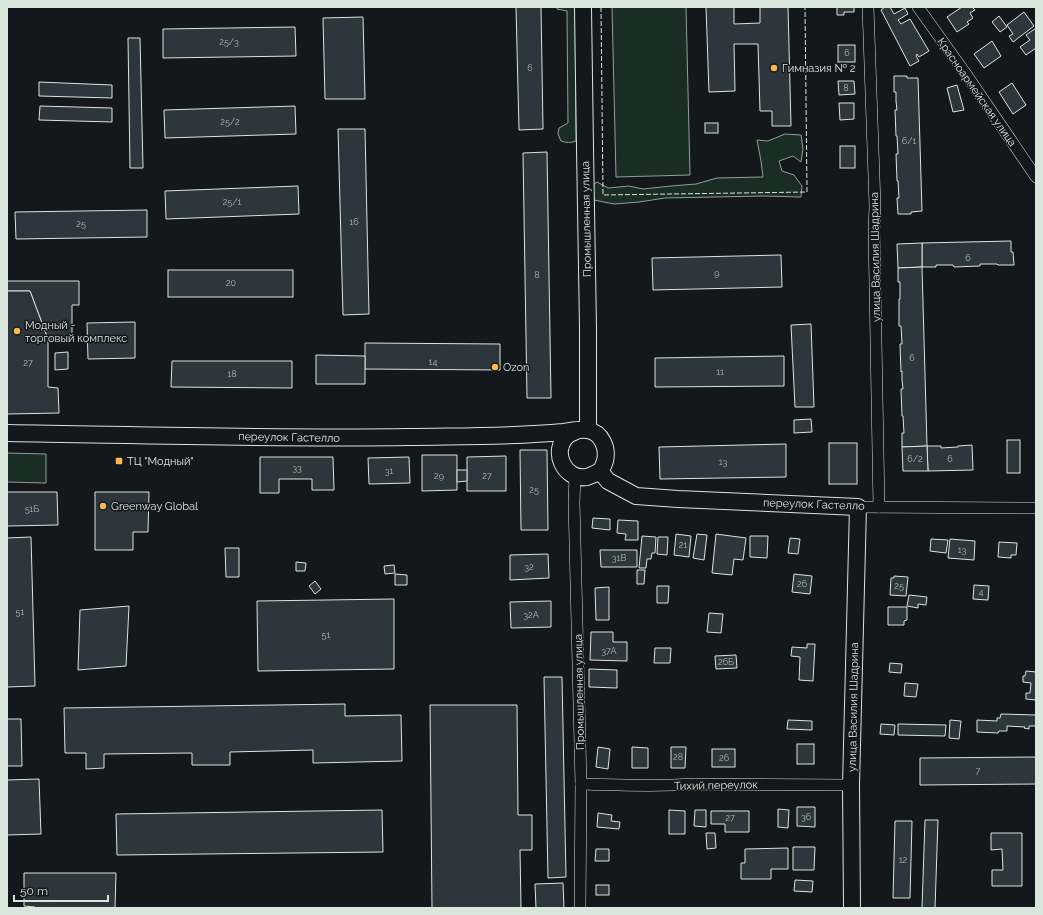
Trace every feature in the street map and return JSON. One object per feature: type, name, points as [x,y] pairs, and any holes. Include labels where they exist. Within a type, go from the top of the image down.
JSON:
[{"type":"street","name":"Промышленная улица","points":[[583,430],[588,328],[584,7]]},
{"type":"street","name":"улица Василия Шадрина","points":[[868,7],[874,206],[879,507]]},
{"type":"street","name":"Красноармейская улица","points":[[918,7],[1036,177]]},
{"type":"street","name":"переулок Гастелло","points":[[7,432],[334,438],[536,434],[583,430]]},
{"type":"street","points":[[536,434],[560,459],[565,469],[587,474],[604,463],[606,452],[604,443],[597,434],[583,430],[569,434],[563,441],[560,450],[560,459]]},
{"type":"street","name":"Промышленная улица","points":[[580,908],[581,784],[574,502],[587,474]]},
{"type":"street","name":"переулок Гастелло","points":[[587,474],[603,485],[636,496],[858,507],[1036,508]]},
{"type":"street","name":"улица Василия Шадрина","points":[[852,908],[851,785],[858,507]]},
{"type":"street","name":"Тихий переулок","points":[[581,784],[644,786],[674,786],[693,784],[851,785]]},
{"type":"green space","points":[[557,7],[575,7],[576,141],[570,142],[561,141],[558,134],[559,128],[568,123],[567,11],[557,9]]},
{"type":"green space","points":[[612,7],[686,7],[690,175],[616,177]]},
{"type":"green space","points":[[785,134],[801,135],[803,149],[801,162],[793,156],[779,161],[782,171],[794,175],[802,186],[801,197],[764,196],[665,198],[614,204],[594,200],[592,186],[597,182],[608,188],[629,186],[643,189],[696,184],[717,178],[763,177],[757,140],[768,141]]},
{"type":"green space","points":[[7,453],[46,454],[46,483],[7,482]]},
{"type":"building","points":[[516,7],[541,7],[543,129],[519,130]]},
{"type":"building","name":"Гимназия № 2","points":[[706,7],[734,7],[734,24],[760,23],[760,7],[788,7],[791,126],[772,126],[772,111],[760,111],[758,44],[734,44],[735,91],[709,92]]},
{"type":"building","points":[[837,7],[854,7],[854,12],[844,12],[844,15],[837,15]]},
{"type":"building","points":[[885,7],[890,7],[894,14],[905,8],[908,14],[898,20],[901,24],[910,19],[929,51],[919,57],[917,54],[916,56],[919,61],[910,66],[881,10]]},
{"type":"building","points":[[962,7],[972,7],[975,10],[970,13],[973,18],[967,22],[969,24],[957,32],[947,17]]},
{"type":"building","points":[[1024,12],[1034,26],[1013,42],[1009,36],[1013,34],[1007,25]]},
{"type":"building","points":[[999,16],[1007,27],[1000,32],[992,22]]},
{"type":"building","points":[[363,17],[365,99],[325,99],[323,18]]},
{"type":"building","points":[[295,27],[296,56],[163,58],[163,29]]},
{"type":"building","points":[[1036,28],[1036,48],[1026,55],[1020,47],[1030,40],[1026,35]]},
{"type":"building","points":[[128,38],[140,38],[143,168],[130,168]]},
{"type":"building","points":[[992,41],[1001,56],[984,68],[974,54]]},
{"type":"building","points":[[838,45],[855,45],[855,62],[838,62]]},
{"type":"building","points":[[894,76],[918,78],[922,211],[911,212],[911,214],[898,214],[897,198],[899,198],[896,154],[898,154],[895,110],[897,110],[896,92],[894,92]]},
{"type":"building","points":[[838,81],[854,81],[855,94],[839,95]]},
{"type":"building","points":[[39,82],[112,85],[112,98],[39,96]]},
{"type":"building","points":[[1012,83],[1026,105],[1013,114],[999,92]]},
{"type":"building","points":[[957,85],[964,110],[953,112],[947,88]]},
{"type":"building","points":[[839,103],[854,103],[854,119],[840,120]]},
{"type":"building","points":[[40,106],[112,108],[112,122],[39,120]]},
{"type":"building","points":[[295,106],[296,134],[165,138],[164,110]]},
{"type":"building","points":[[705,123],[718,123],[718,133],[705,133]]},
{"type":"building","points":[[338,129],[365,129],[369,314],[343,315]]},
{"type":"building","points":[[840,146],[855,146],[855,168],[840,168]]},
{"type":"building","points":[[547,152],[551,398],[527,398],[523,153]]},
{"type":"building","points":[[298,186],[299,214],[166,219],[165,191]]},
{"type":"building","points":[[147,210],[147,237],[16,239],[15,212]]},
{"type":"building","points":[[1011,241],[1011,252],[1013,252],[1014,265],[980,264],[980,266],[954,267],[953,265],[936,265],[936,267],[922,267],[922,243]]},
{"type":"building","points":[[922,243],[922,267],[898,268],[897,244]]},
{"type":"building","points":[[781,255],[782,287],[653,290],[652,258]]},
{"type":"building","points":[[922,267],[927,446],[902,447],[902,433],[904,433],[901,389],[903,389],[900,344],[902,344],[901,326],[899,326],[900,282],[898,282],[898,268]]},
{"type":"building","points":[[168,270],[293,270],[293,297],[168,297]]},
{"type":"building","points":[[7,281],[79,281],[79,305],[72,305],[72,338],[48,339],[30,291],[7,291]]},
{"type":"building","points":[[7,291],[30,291],[48,339],[48,387],[58,388],[59,413],[7,414]]},
{"type":"building","points":[[135,322],[135,358],[88,359],[87,323]]},
{"type":"building","points":[[811,324],[814,407],[795,407],[791,325]]},
{"type":"building","points":[[365,343],[500,344],[500,370],[365,369]]},
{"type":"building","points":[[68,352],[68,369],[55,370],[55,353]]},
{"type":"building","points":[[316,355],[365,356],[365,384],[316,384]]},
{"type":"building","points":[[784,356],[784,386],[655,387],[655,358]]},
{"type":"building","points":[[172,361],[292,361],[292,388],[171,387]]},
{"type":"building","points":[[811,419],[812,432],[794,433],[794,420]]},
{"type":"building","points":[[1007,440],[1020,440],[1020,473],[1007,473]]},
{"type":"building","points":[[829,443],[857,443],[857,484],[829,484]]},
{"type":"building","points":[[786,444],[786,477],[660,479],[659,447]]},
{"type":"building","points":[[972,445],[973,470],[928,471],[927,446],[941,446],[941,448]]},
{"type":"building","points":[[927,446],[928,471],[903,471],[902,447]]},
{"type":"building","points":[[520,450],[547,450],[548,530],[521,530]]},
{"type":"building","points":[[422,455],[457,455],[457,490],[422,491]]},
{"type":"building","points":[[506,456],[506,491],[467,491],[467,457]]},
{"type":"building","points":[[260,457],[333,457],[334,490],[312,490],[312,479],[279,479],[279,493],[260,493]]},
{"type":"building","points":[[409,457],[410,483],[369,484],[368,458]]},
{"type":"building","points":[[457,470],[467,470],[467,481],[457,482]]},
{"type":"building","points":[[7,492],[57,492],[58,525],[7,526]]},
{"type":"building","points":[[95,492],[149,492],[148,532],[133,532],[133,550],[95,550]]},
{"type":"building","points":[[593,518],[610,519],[610,530],[592,528]]},
{"type":"building","points":[[618,520],[638,521],[638,540],[625,540],[626,534],[617,533]]},
{"type":"building","points":[[676,534],[691,536],[689,557],[674,555]]},
{"type":"building","points":[[697,534],[707,535],[704,560],[693,558]]},
{"type":"building","points":[[716,534],[746,538],[743,560],[734,559],[732,575],[712,573]]},
{"type":"building","points":[[642,536],[656,537],[655,553],[652,553],[651,559],[647,559],[646,568],[639,568]]},
{"type":"building","points":[[750,536],[768,536],[767,558],[750,557]]},
{"type":"building","points":[[31,537],[35,686],[7,687],[7,538]]},
{"type":"building","points":[[658,537],[668,537],[667,555],[657,554]]},
{"type":"building","points":[[790,538],[800,539],[798,554],[788,553]]},
{"type":"building","points":[[931,539],[948,540],[946,553],[930,551]]},
{"type":"building","points":[[950,539],[975,541],[974,560],[948,558]]},
{"type":"building","points":[[999,542],[1017,543],[1016,555],[1011,555],[1011,558],[998,557]]},
{"type":"building","points":[[225,548],[239,548],[239,577],[226,577]]},
{"type":"building","points":[[600,550],[637,550],[637,567],[601,567]]},
{"type":"building","points":[[548,554],[549,578],[510,580],[510,555]]},
{"type":"building","points":[[296,562],[306,563],[305,571],[296,571]]},
{"type":"building","points":[[394,565],[395,573],[385,574],[384,566]]},
{"type":"building","points":[[637,570],[645,570],[644,584],[637,584]]},
{"type":"building","points":[[395,574],[407,575],[407,585],[395,585]]},
{"type":"building","points":[[794,574],[812,576],[810,594],[792,592]]},
{"type":"building","points":[[894,576],[908,577],[906,596],[890,595],[891,578],[894,578]]},
{"type":"building","points":[[315,581],[321,589],[315,594],[309,586]]},
{"type":"building","points":[[974,585],[989,586],[988,600],[973,599]]},
{"type":"building","points":[[657,586],[669,586],[668,603],[657,603]]},
{"type":"building","points":[[609,587],[609,620],[596,620],[595,588]]},
{"type":"building","points":[[909,595],[927,597],[926,605],[918,604],[918,608],[907,606]]},
{"type":"building","points":[[394,599],[394,669],[258,671],[257,601]]},
{"type":"building","points":[[551,601],[551,627],[511,628],[510,602]]},
{"type":"building","points":[[129,606],[126,666],[78,670],[80,610]]},
{"type":"building","points":[[888,607],[907,607],[907,620],[904,621],[904,625],[888,625]]},
{"type":"building","points":[[709,613],[723,614],[721,633],[707,632]]},
{"type":"building","points":[[591,632],[613,632],[613,642],[627,642],[627,661],[590,660]]},
{"type":"building","points":[[807,644],[815,644],[813,681],[799,680],[800,657],[791,656],[792,647],[807,648]]},
{"type":"building","points":[[655,648],[671,648],[670,663],[654,663]]},
{"type":"building","points":[[736,655],[737,668],[716,669],[715,656]]},
{"type":"building","points":[[890,663],[902,664],[901,673],[889,672]]},
{"type":"building","points":[[589,669],[617,670],[617,688],[589,687]]},
{"type":"building","points":[[1026,671],[1036,672],[1036,700],[1026,699],[1026,693],[1030,693],[1031,683],[1023,682],[1023,676],[1025,676]]},
{"type":"building","points":[[544,677],[562,677],[566,877],[548,878]]},
{"type":"building","points":[[905,683],[918,684],[916,697],[904,696]]},
{"type":"building","points":[[345,704],[345,716],[401,715],[402,761],[313,763],[313,750],[230,752],[230,765],[192,765],[192,753],[104,754],[104,768],[86,769],[86,753],[65,753],[64,708]]},
{"type":"building","points":[[430,705],[517,705],[518,815],[532,815],[532,850],[520,850],[521,908],[432,908]]},
{"type":"building","points":[[1001,714],[1036,715],[1036,726],[1029,726],[1029,729],[1024,728],[1025,727],[1007,726],[1007,731],[999,731],[998,733],[977,732],[977,720],[997,721],[997,718],[1000,718]]},
{"type":"building","points":[[7,719],[21,719],[22,766],[7,766]]},
{"type":"building","points":[[788,720],[812,721],[812,730],[787,729]]},
{"type":"building","points":[[950,720],[961,721],[959,739],[949,738]]},
{"type":"building","points":[[881,724],[895,725],[894,735],[880,734]]},
{"type":"building","points":[[898,724],[946,725],[945,736],[898,735]]},
{"type":"building","points":[[797,744],[814,744],[814,764],[797,764]]},
{"type":"building","points":[[598,747],[610,749],[608,769],[596,767]]},
{"type":"building","points":[[632,747],[648,748],[648,768],[632,768]]},
{"type":"building","points":[[671,747],[686,747],[685,768],[671,768]]},
{"type":"building","points":[[712,749],[735,749],[735,767],[712,767]]},
{"type":"building","points":[[1036,757],[1036,784],[920,785],[920,758]]},
{"type":"building","points":[[39,779],[41,834],[7,835],[7,780]]},
{"type":"building","points":[[797,807],[815,807],[815,827],[797,826]]},
{"type":"building","points":[[778,809],[789,810],[788,828],[778,827]]},
{"type":"building","points":[[382,810],[383,852],[117,855],[116,814]]},
{"type":"building","points":[[669,810],[685,811],[685,834],[669,834]]},
{"type":"building","points":[[695,810],[706,810],[706,827],[694,826]]},
{"type":"building","points":[[711,811],[749,811],[749,832],[725,832],[725,824],[711,824]]},
{"type":"building","points":[[598,813],[612,815],[611,821],[620,822],[619,829],[597,827]]},
{"type":"building","points":[[925,820],[938,820],[935,908],[922,908]]},
{"type":"building","points":[[895,821],[912,821],[910,898],[893,898]]},
{"type":"building","points":[[706,833],[715,833],[716,848],[707,849]]},
{"type":"building","points":[[991,833],[1022,833],[1022,886],[992,886],[992,870],[1003,870],[1002,849],[991,850]]},
{"type":"building","points":[[793,847],[815,847],[814,870],[793,870]]},
{"type":"building","points":[[788,848],[788,869],[771,869],[771,879],[741,879],[741,863],[745,863],[745,849]]},
{"type":"building","points":[[596,849],[609,849],[609,861],[595,861]]},
{"type":"building","points":[[24,873],[116,873],[115,908],[35,908],[24,906]]},
{"type":"building","points":[[795,880],[813,881],[812,892],[794,891]]},
{"type":"building","points":[[563,883],[564,908],[536,908],[535,884]]},
{"type":"building","points":[[596,885],[609,885],[609,895],[596,895]]},
{"type":"fence","points":[[601,7],[603,195],[807,192],[805,7]]},
{"type":"place","name":"Гимназия № 2","points":[[774,68]]},
{"type":"place","name":"Модный - торговый комплекс","points":[[17,331]]},
{"type":"place","name":"Ozon","points":[[495,367]]},
{"type":"place","name":"ТЦ \"Модный\"","points":[[119,461]]},
{"type":"place","name":"Greenway Global","points":[[103,506]]}]
